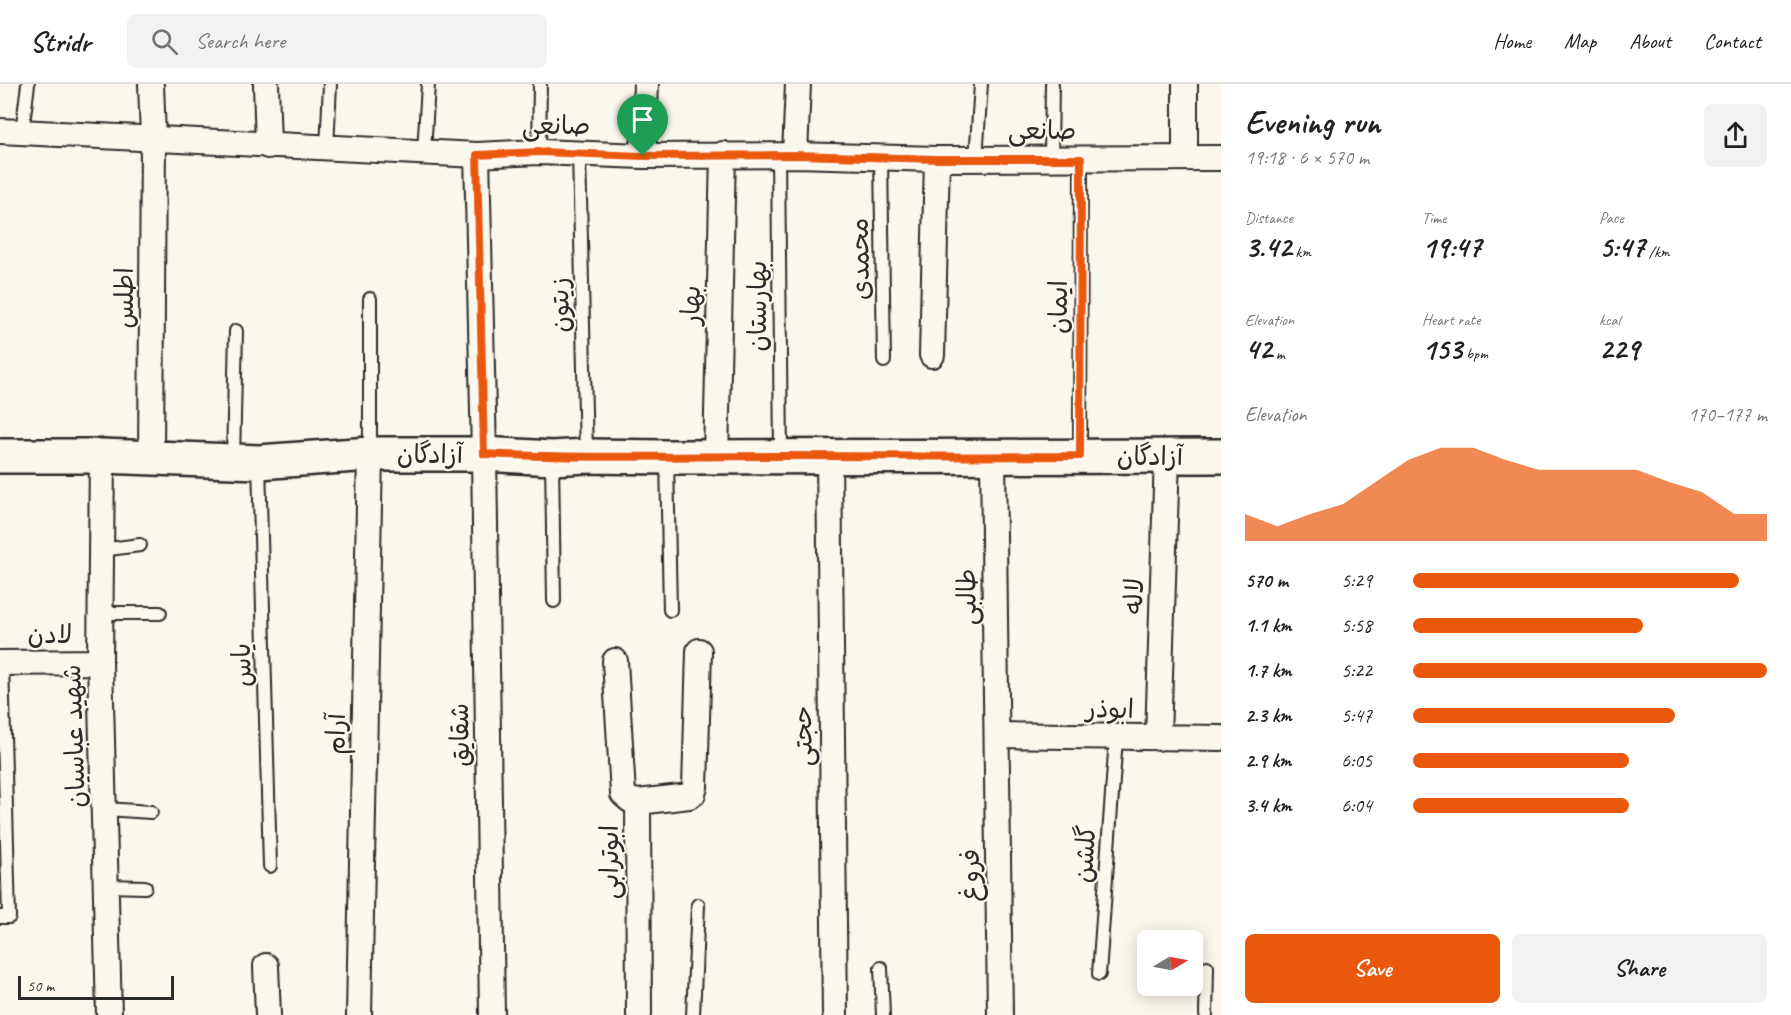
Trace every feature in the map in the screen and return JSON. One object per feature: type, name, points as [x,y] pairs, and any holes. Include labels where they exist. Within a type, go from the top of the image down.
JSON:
[{"type":"street","name":"اطلس","points":[[151,84],[153,138],[151,459]]},
{"type":"street","points":[[266,84],[268,146]]},
{"type":"street","points":[[643,156],[646,84]]},
{"type":"street","points":[[786,155],[798,84]]},
{"type":"street","points":[[1185,84],[1185,158]]},
{"type":"street","name":"صانعی","points":[[11,131],[477,155],[539,152],[643,156],[723,154],[937,159],[1221,158]]},
{"type":"street","name":"بهار","points":[[716,457],[723,154]]},
{"type":"street","name":"شقایق","points":[[477,155],[492,1015]]},
{"type":"street","points":[[932,355],[937,159]]},
{"type":"street","name":"آزادگان","points":[[0,456],[102,456],[246,461],[369,454],[484,454],[552,458],[586,456],[1221,456]]},
{"type":"street","name":"آرام","points":[[359,1015],[369,454]]},
{"type":"street","name":"شهید عباسیان","points":[[102,456],[100,662],[109,1015]]},
{"type":"street","name":"حجتی","points":[[829,456],[835,1015]]},
{"type":"street","name":"لاله","points":[[1158,738],[1167,456]]},
{"type":"street","name":"طالبی","points":[[993,457],[998,735]]},
{"type":"street","name":"ابوترابی","points":[[639,1015],[638,801],[693,794],[699,651]]},
{"type":"street","points":[[615,661],[623,794],[630,800],[638,801]]},
{"type":"street","name":"لادن","points":[[1,663],[100,662]]},
{"type":"street","name":"ابوذر","points":[[998,735],[1221,738]]},
{"type":"street","name":"فروغ","points":[[998,735],[1000,1015]]},
{"type":"street","points":[[266,966],[268,1015]]},
{"type":"lane","points":[[11,131],[28,84]]},
{"type":"lane","points":[[327,149],[330,84]]},
{"type":"lane","points":[[424,153],[428,84]]},
{"type":"lane","points":[[539,152],[540,84]]},
{"type":"lane","points":[[976,159],[981,84]]},
{"type":"lane","points":[[1052,84],[1052,159]]},
{"type":"lane","name":"زیتون","points":[[579,153],[586,456]]},
{"type":"lane","name":"بهارستان","points":[[781,456],[786,155]]},
{"type":"lane","name":"محمدی","points":[[881,157],[884,361]]},
{"type":"lane","name":"ایمان","points":[[1080,456],[1081,159]]},
{"type":"lane","points":[[369,454],[370,299]]},
{"type":"lane","name":"یاس","points":[[236,331],[270,866]]},
{"type":"lane","points":[[667,457],[670,610]]},
{"type":"lane","points":[[552,458],[554,601]]},
{"type":"lane","points":[[101,549],[140,545]]},
{"type":"lane","points":[[100,613],[160,613]]},
{"type":"lane","points":[[0,917],[9,917],[1,663]]},
{"type":"lane","name":"گلشن","points":[[1099,974],[1116,738]]},
{"type":"lane","points":[[105,809],[151,812]]},
{"type":"lane","points":[[105,886],[145,886]]},
{"type":"lane","points":[[693,1015],[698,905]]},
{"type":"lane","points":[[881,968],[884,1015]]},
{"type":"lane","points":[[1206,1015],[1207,968]]},
{"type":"route","points":[[539,152],[643,156],[723,154],[937,159],[1081,159],[1080,456],[586,456],[552,458],[484,454],[477,155],[539,152]]}]
